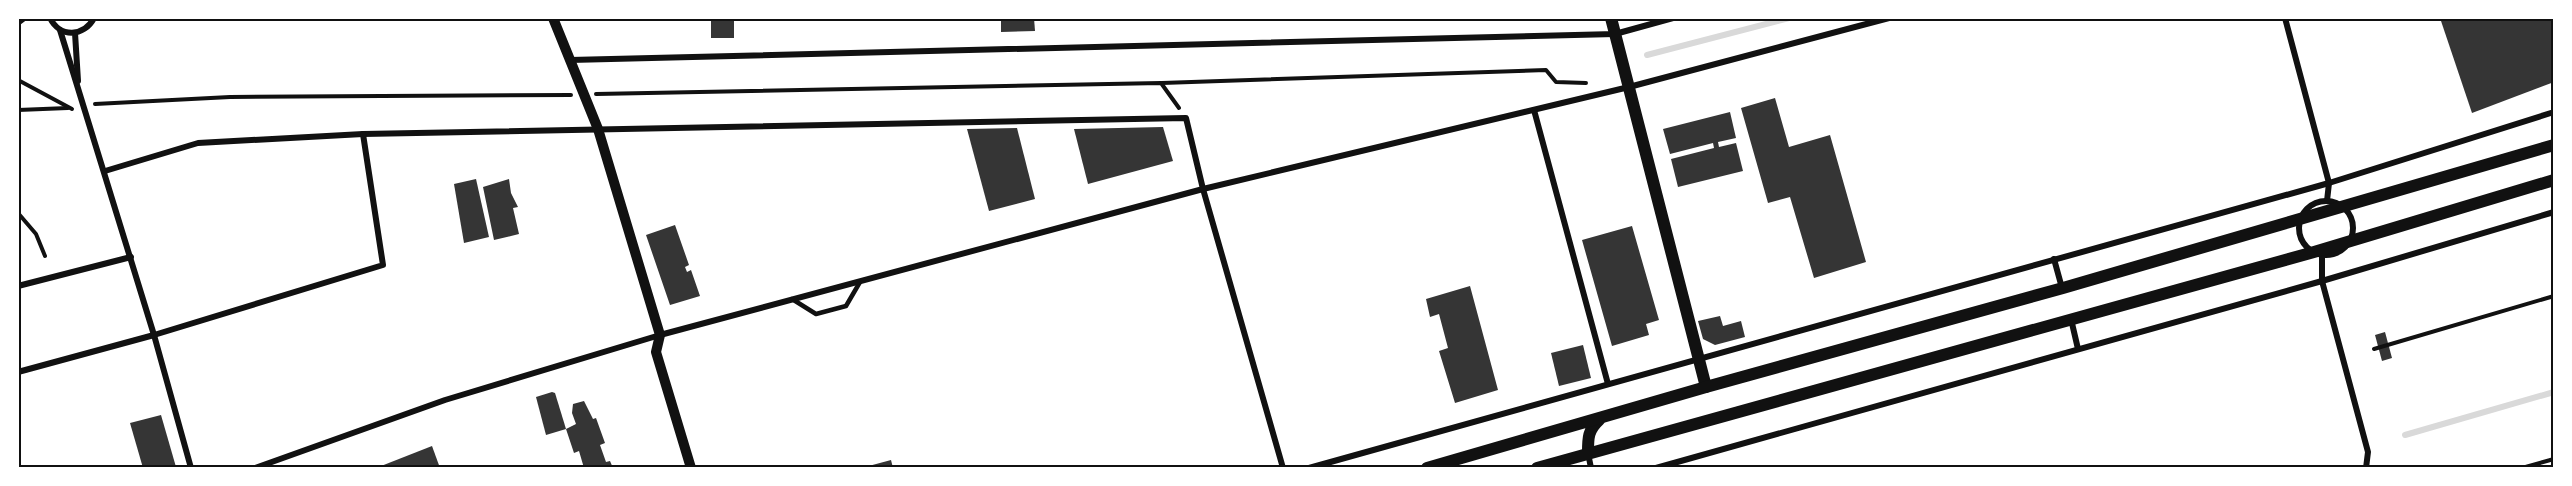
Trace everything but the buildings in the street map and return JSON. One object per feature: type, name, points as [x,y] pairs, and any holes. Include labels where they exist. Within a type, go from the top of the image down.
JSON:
[{"type":"main road","points":[[1611,18],[1706,387]]},
{"type":"main road","points":[[1427,468],[1599,420],[1706,387],[2063,288],[2554,145]]},
{"type":"main road","points":[[1537,468],[2071,318],[2318,253],[2351,239],[2554,180]]},
{"type":"main road","points":[[1588,452],[1588,436],[1591,427],[1599,420]]},
{"type":"street","points":[[50,18],[60,30],[105,171],[191,468]]},
{"type":"street","points":[[60,30],[75,33],[89,27],[94,18]]},
{"type":"street","points":[[553,18],[597,129],[660,335],[656,352],[691,468]]},
{"type":"street","points":[[570,60],[1615,34],[1673,18]]},
{"type":"street","points":[[255,468],[446,400],[660,335],[1203,189],[1629,87],[1889,18]]},
{"type":"street","points":[[2285,18],[2330,183],[2327,201]]},
{"type":"street","points":[[75,33],[79,90]]},
{"type":"street","points":[[1534,110],[1608,384]]},
{"type":"street","points":[[1309,468],[2330,183],[2554,112]]},
{"type":"street","points":[[105,171],[198,143],[363,134],[1186,118],[1203,189],[1283,468]]},
{"type":"street","points":[[18,372],[154,335],[383,265],[363,134]]},
{"type":"street","points":[[2351,239],[2353,232],[2351,218],[2342,206],[2327,201],[2311,206],[2301,218],[2300,234],[2307,247],[2318,253],[2322,281],[2368,452],[2366,468]]},
{"type":"street","points":[[1656,468],[2322,281],[2554,212]]},
{"type":"street","points":[[18,286],[131,257]]},
{"type":"street","points":[[2054,259],[2063,288]]},
{"type":"street","points":[[2071,318],[2078,349]]},
{"type":"street","points":[[1588,452],[1591,468]]},
{"type":"lane","points":[[792,299],[816,314],[846,306],[860,282]]},
{"type":"path","points":[[18,24],[26,18]]},
{"type":"path","points":[[606,94],[1161,83],[1546,70],[1556,82],[1587,83]]},
{"type":"path","points":[[18,80],[71,108],[18,110]]},
{"type":"path","points":[[1161,83],[1186,118]]},
{"type":"path","points":[[95,104],[230,97],[562,95]]},
{"type":"path","points":[[18,213],[36,234],[45,256]]},
{"type":"path","points":[[2374,349],[2554,297]]},
{"type":"path","points":[[2522,468],[2554,459]]},
{"type":"path","points":[[2542,462],[2543,468]]},
{"type":"waterway","points":[[1647,55],[1789,18]]},
{"type":"waterway","points":[[2405,435],[2554,392]]}]
